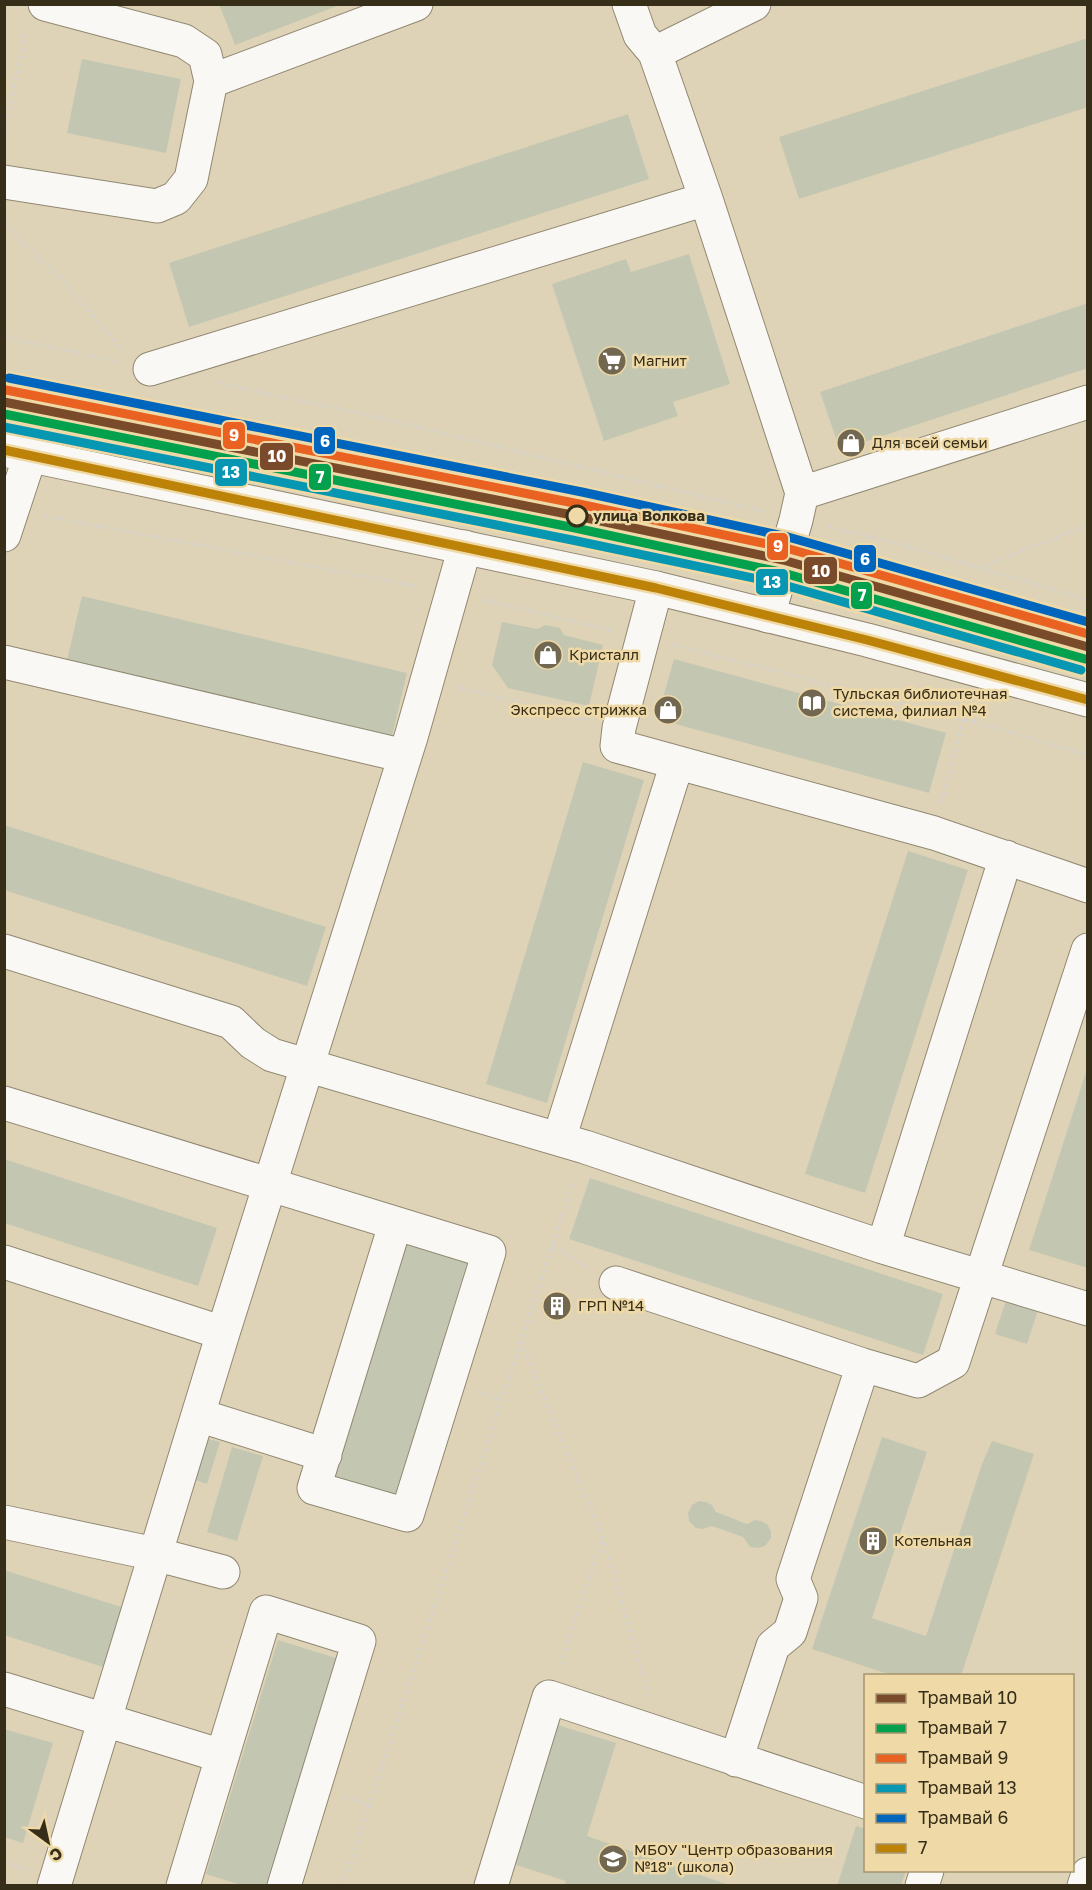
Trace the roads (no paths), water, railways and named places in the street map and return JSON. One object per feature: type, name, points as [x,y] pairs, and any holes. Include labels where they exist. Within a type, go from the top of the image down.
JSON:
[{"type":"main road","points":[[211,81],[416,4]]},
{"type":"main road","points":[[629,4],[640,35],[655,53],[706,199],[799,506],[768,616]]},
{"type":"main road","points":[[655,53],[754,4]]},
{"type":"main road","points":[[4,182],[157,206],[176,198],[191,179],[211,81],[205,55],[184,41],[36,16]]},
{"type":"main road","points":[[142,367],[706,199]]},
{"type":"main road","points":[[799,506],[1088,402]]},
{"type":"main road","points":[[8,522],[17,453],[656,588],[867,640],[1088,700]]},
{"type":"main road","points":[[54,1886],[223,1333],[405,756],[465,547]]},
{"type":"main road","points":[[656,588],[619,728],[617,746],[934,833],[1088,886]]},
{"type":"main road","points":[[4,662],[405,756]]},
{"type":"main road","points":[[572,1143],[677,763]]},
{"type":"main road","points":[[883,1247],[1006,857]]},
{"type":"main road","points":[[616,1283],[863,1365],[918,1380],[953,1362],[1088,950]]},
{"type":"main road","points":[[4,951],[231,1022],[253,1043],[272,1055],[572,1143],[883,1247],[1088,1309]]},
{"type":"main road","points":[[4,1103],[489,1252],[407,1515],[314,1488],[395,1224]]},
{"type":"main road","points":[[4,1263],[223,1333]]},
{"type":"main road","points":[[736,1760],[773,1646],[790,1632],[801,1599],[793,1579],[863,1365]]},
{"type":"main road","points":[[198,1415],[325,1455]]},
{"type":"main road","points":[[4,1522],[155,1554],[223,1572]]},
{"type":"main road","points":[[183,1886],[266,1612],[359,1641],[284,1886]]},
{"type":"main road","points":[[4,1689],[222,1756]]},
{"type":"main road","points":[[490,1886],[549,1697],[864,1801]]},
{"type":"main road","points":[[1084,1886],[1088,1874]]},
{"type":"tram line","name":"6","points":[[9,378],[582,492],[788,537],[1088,622]]},
{"type":"tram line","name":"9","points":[[6,390],[579,504],[786,548],[1088,634]]},
{"type":"tram line","name":"10","points":[[4,402],[577,516],[783,560],[1088,647]]},
{"type":"tram line","name":"7","points":[[4,414],[575,528],[780,572],[1085,659]]},
{"type":"tram line","name":"13","points":[[4,427],[777,583],[1081,670]]},
{"type":"place","name":"Магнит","points":[[612,361]]},
{"type":"place","name":"Для всей семьи","points":[[851,443]]},
{"type":"place","name":"улица Волкова","points":[[577,516]]},
{"type":"place","name":"Кристалл","points":[[548,655]]},
{"type":"place","name":"Тульская библиотечная система, филиал №4","points":[[812,703]]},
{"type":"place","name":"Экспресс стрижка","points":[[668,710]]},
{"type":"place","name":"ГРП №14","points":[[557,1306]]},
{"type":"place","name":"Котельная","points":[[873,1541]]},
{"type":"place","name":"МБОУ \"Центр образования №18\" (школа)","points":[[613,1859]]}]
